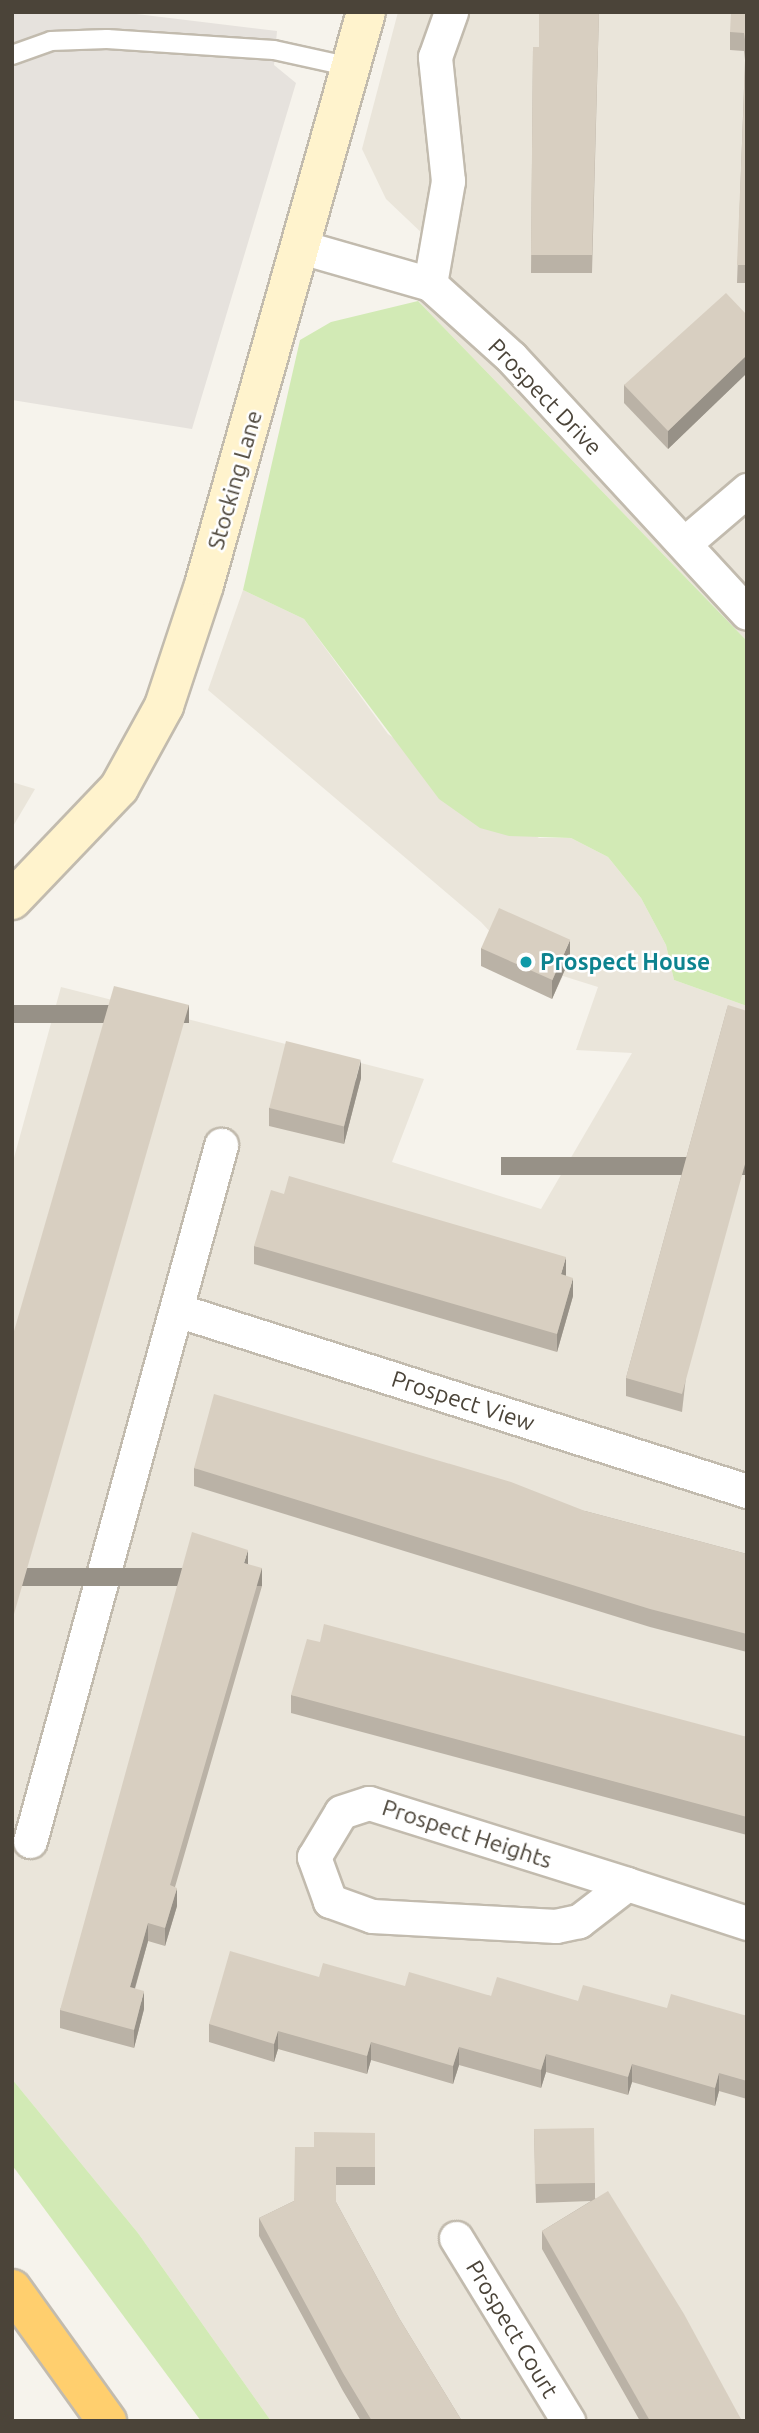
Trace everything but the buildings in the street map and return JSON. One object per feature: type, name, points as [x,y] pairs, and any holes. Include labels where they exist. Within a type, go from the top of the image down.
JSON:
[{"type":"highway","points":[[12,2289],[107,2421]]},
{"type":"main road","name":"Stocking Lane","points":[[12,900],[119,788],[164,706],[301,247],[366,12]]},
{"type":"street","points":[[430,284],[448,181],[435,57],[451,12]]},
{"type":"street","name":"Prospect Drive","points":[[301,247],[430,284],[511,357],[747,613]]},
{"type":"street","points":[[685,543],[747,490]]},
{"type":"street","points":[[30,1841],[180,1311],[221,1145]]},
{"type":"street","name":"Prospect View","points":[[180,1311],[746,1487]]},
{"type":"street","name":"Prospect Heights","points":[[627,1884],[579,1921],[556,1926],[372,1916],[330,1901],[314,1857],[341,1812],[369,1803],[627,1884],[747,1923]]},
{"type":"street","name":"Prospect Court","points":[[456,2238],[568,2421]]},
{"type":"lane","points":[[12,55],[51,41],[107,39],[274,50],[351,67]]},
{"type":"shaded area","points":[[12,12],[120,12],[277,31],[274,65],[296,83],[192,429],[12,400]]},
{"type":"shaded area","points":[[398,12],[747,12],[747,641],[418,301],[426,237],[386,199],[362,149]]},
{"type":"shaded area","points":[[243,590],[304,619],[388,734],[539,838],[571,838],[608,857],[641,898],[666,945],[674,980],[747,1006],[747,2421],[271,2421],[138,2233],[12,2079],[12,1165],[61,987],[424,1079],[392,1162],[541,1209],[632,1053],[576,1050],[598,987],[563,976],[552,999],[481,922],[208,690]]},
{"type":"shaded area","points":[[12,782],[35,789],[12,828]]},
{"type":"green space","points":[[418,301],[747,641],[747,1006],[674,980],[666,945],[641,898],[608,857],[571,838],[509,836],[480,828],[439,799],[304,619],[243,590],[300,340],[331,322]]},
{"type":"green space","points":[[12,2079],[138,2233],[271,2421],[201,2421],[12,2165]]},
{"type":"place","name":"Prospect House","points":[[526,962]]}]
